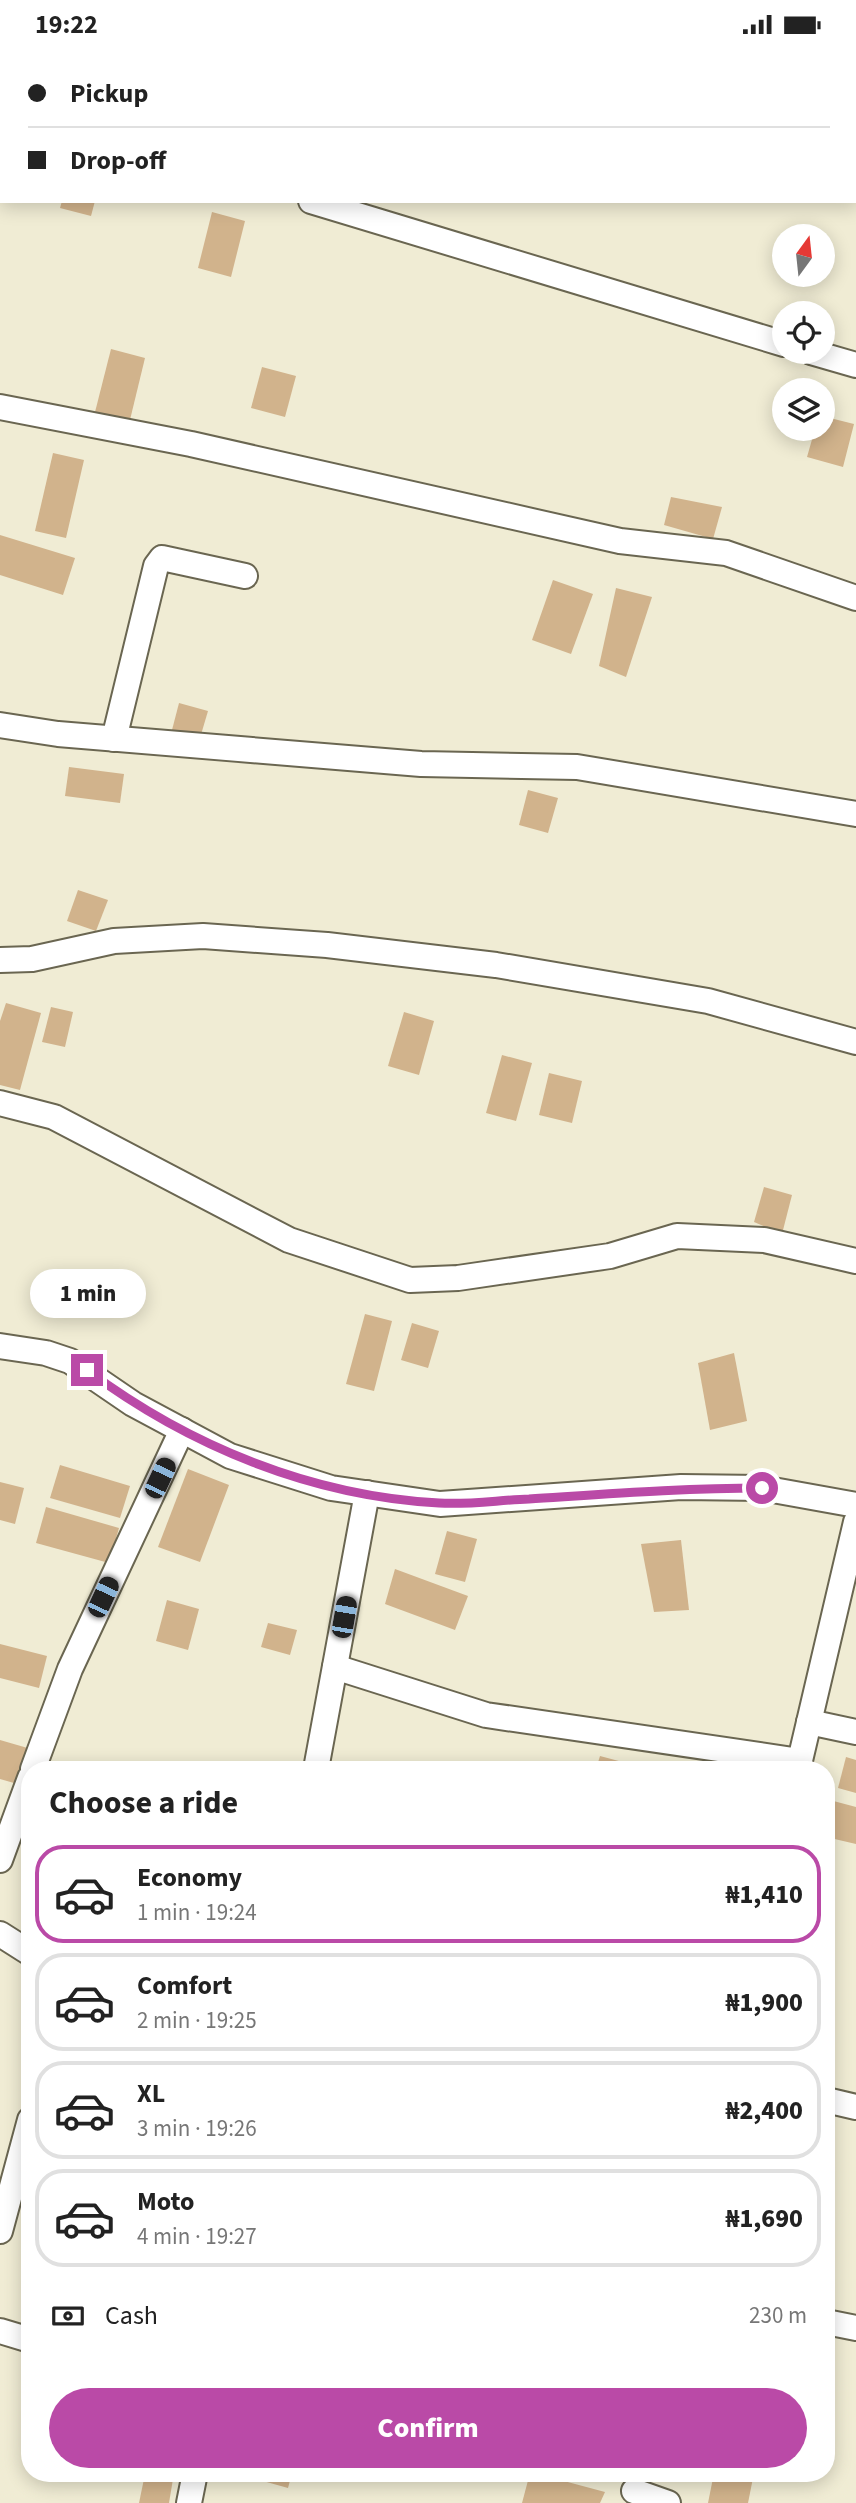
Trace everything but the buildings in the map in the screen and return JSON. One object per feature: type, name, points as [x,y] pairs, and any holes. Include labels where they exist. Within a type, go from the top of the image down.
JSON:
[{"type":"street","points":[[318,203],[772,340]]},
{"type":"street","points":[[835,359],[856,365]]},
{"type":"street","points":[[0,407],[191,444],[620,541],[726,553],[856,598]]},
{"type":"street","points":[[114,739],[156,566],[162,558],[246,576]]},
{"type":"street","points":[[0,725],[114,739],[421,764],[577,767],[856,814]]},
{"type":"street","points":[[0,960],[32,959],[114,941],[203,936],[327,945],[496,965],[708,1001],[856,1042]]},
{"type":"street","points":[[0,1103],[54,1117],[289,1240],[410,1280],[458,1279],[610,1256],[677,1236],[764,1240],[856,1261]]},
{"type":"street","points":[[0,1346],[46,1353],[70,1361],[87,1370],[133,1404],[230,1456],[331,1488],[440,1504],[681,1487],[762,1488],[856,1505]]},
{"type":"street","points":[[36,1761],[70,1669],[182,1430]]},
{"type":"street","points":[[317,1761],[367,1493]]},
{"type":"street","points":[[800,1761],[856,1522]]},
{"type":"street","points":[[335,1667],[486,1715],[774,1761]]},
{"type":"street","points":[[808,1722],[856,1732]]},
{"type":"street","points":[[0,1860],[21,1803]]},
{"type":"street","points":[[0,1934],[21,1947]]},
{"type":"street","points":[[835,2102],[856,2107]]},
{"type":"street","points":[[0,2231],[21,2153]]},
{"type":"street","points":[[835,2324],[856,2328]]},
{"type":"street","points":[[0,2331],[21,2337]]},
{"type":"street","points":[[189,2503],[193,2482]]},
{"type":"street","points":[[634,2489],[668,2503]]},
{"type":"route","points":[[87,1370],[133,1404],[230,1456],[331,1488],[440,1504],[615,1494],[681,1487],[762,1488]]}]
